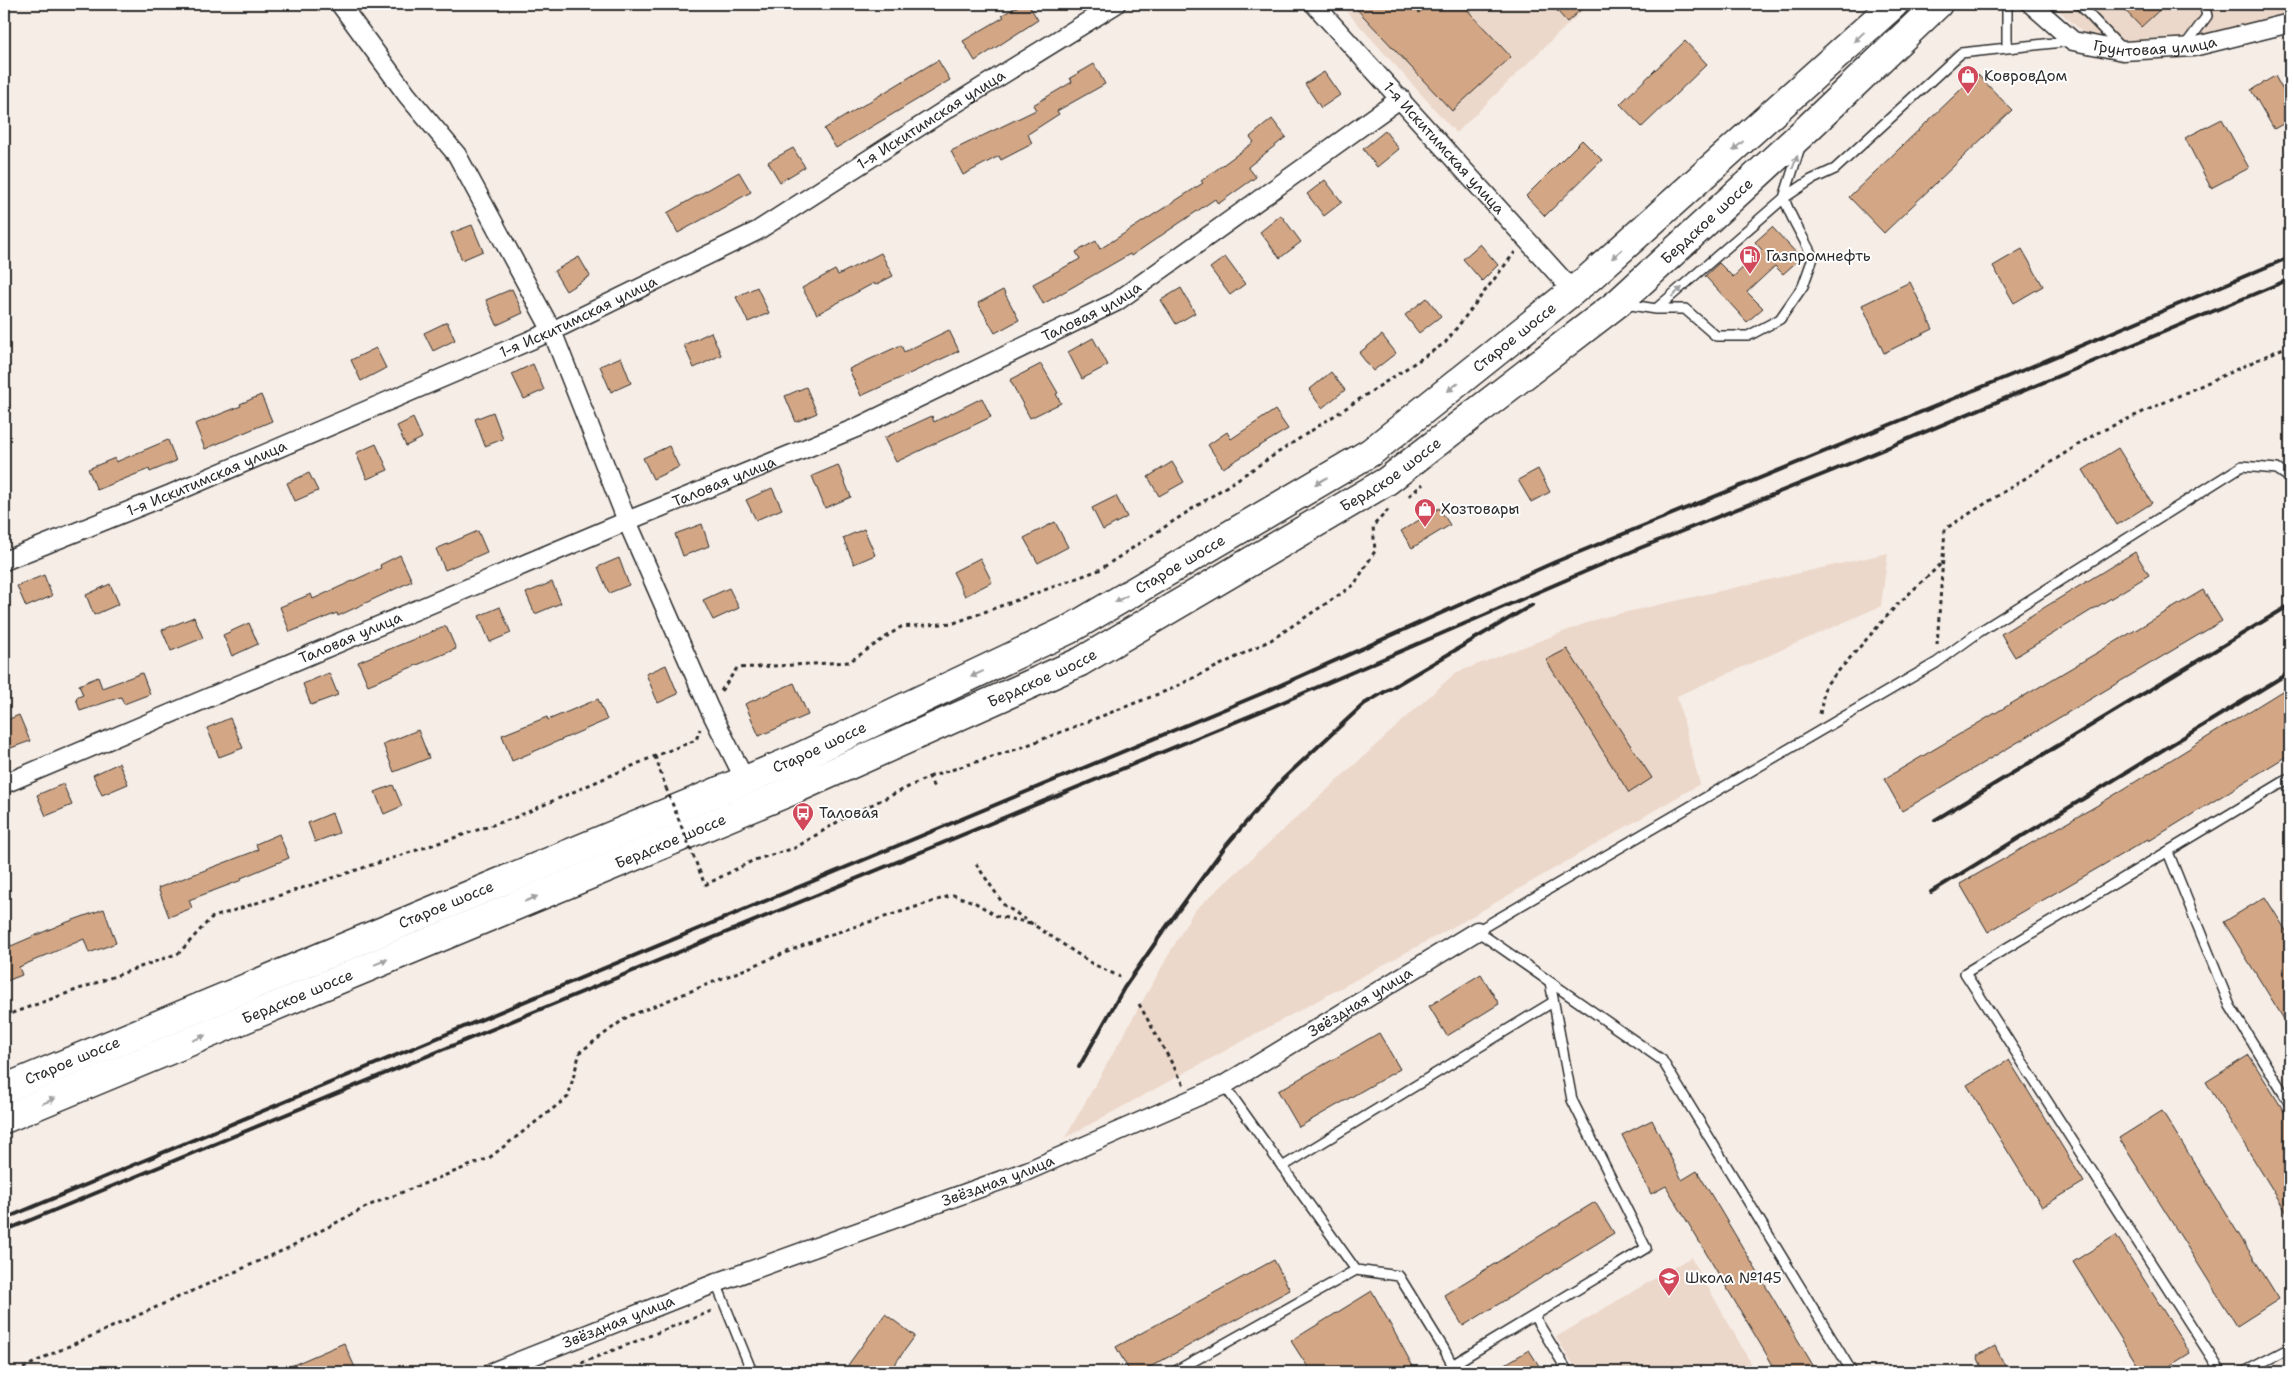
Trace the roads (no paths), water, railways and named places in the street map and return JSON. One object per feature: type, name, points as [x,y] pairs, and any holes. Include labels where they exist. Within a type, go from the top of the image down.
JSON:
[{"type":"highway","points":[[1573,291],[1797,93],[1894,4]]},
{"type":"highway","name":"Бердское шоссе","points":[[4,1119],[791,791],[1080,662],[1387,481],[1618,303],[1807,129],[1938,4]]},
{"type":"highway","name":"Старое шоссе","points":[[4,1089],[796,759],[1070,630],[1371,452],[1573,291]]},
{"type":"street","points":[[340,4],[407,95],[457,155],[552,330],[627,521],[709,708],[745,780]]},
{"type":"street","name":"1-я Искитимская улица","points":[[4,561],[171,494],[552,330],[757,232],[958,102],[1116,4]]},
{"type":"street","name":"1-я Искитимская улица","points":[[1314,4],[1401,98],[1573,291]]},
{"type":"street","name":"Грунтовая улица","points":[[2031,4],[2073,41],[2123,51],[2193,47],[2290,23]]},
{"type":"street","name":"Таловая улица","points":[[4,784],[627,521],[856,428],[1116,302],[1401,98]]},
{"type":"street","name":"Звёздная улица","points":[[492,1372],[716,1283],[1027,1171],[1190,1101],[1224,1085],[1477,931]]},
{"type":"lane","points":[[2007,4],[2008,48]]},
{"type":"lane","points":[[2079,4],[2123,51]]},
{"type":"lane","points":[[2184,48],[2207,16],[2204,4]]},
{"type":"lane","points":[[1656,309],[1784,198],[1810,180],[1835,169],[1961,53],[2073,41]]},
{"type":"lane","points":[[1618,303],[1656,309],[1684,308],[1716,336],[1748,336],[1780,319],[1803,286],[1813,258],[1805,240],[1790,216],[1784,198],[1790,175],[1807,129]]},
{"type":"lane","points":[[1852,1372],[1662,1060],[1477,931],[1936,663],[1979,632],[2242,466],[2276,470],[2290,478]]},
{"type":"lane","points":[[2221,1372],[1965,973],[2290,778]]},
{"type":"lane","points":[[2168,852],[2230,1006],[2290,1104]]},
{"type":"lane","points":[[1174,1372],[1356,1270],[1398,1276],[1454,1369],[1534,1316],[1646,1248],[1572,1100],[1550,982]]},
{"type":"lane","points":[[1282,1167],[1554,1002]]},
{"type":"lane","points":[[1224,1085],[1356,1270]]},
{"type":"lane","points":[[716,1283],[752,1372]]},
{"type":"lane","points":[[1534,1316],[1568,1372]]},
{"type":"lane","points":[[2244,1372],[2290,1348]]},
{"type":"railway","points":[[4,1219],[1263,693],[1555,562],[2021,371],[2290,257]]},
{"type":"railway","points":[[4,1231],[1269,708],[1640,548],[1834,470],[2290,279]]},
{"type":"railway","points":[[1079,1067],[1124,988],[1167,926],[1224,848],[1283,779],[1364,704],[1532,605]]},
{"type":"railway","points":[[1935,820],[2290,605]]},
{"type":"railway","points":[[1931,892],[2290,672]]},
{"type":"place","name":"КовровДом","points":[[1968,95]]},
{"type":"place","name":"Газпромнефть","points":[[1750,275]]},
{"type":"place","name":"Хозтовары","points":[[1425,528]]},
{"type":"place","name":"Таловая","points":[[803,832]]},
{"type":"place","name":"Школа №145","points":[[1669,1297]]}]
